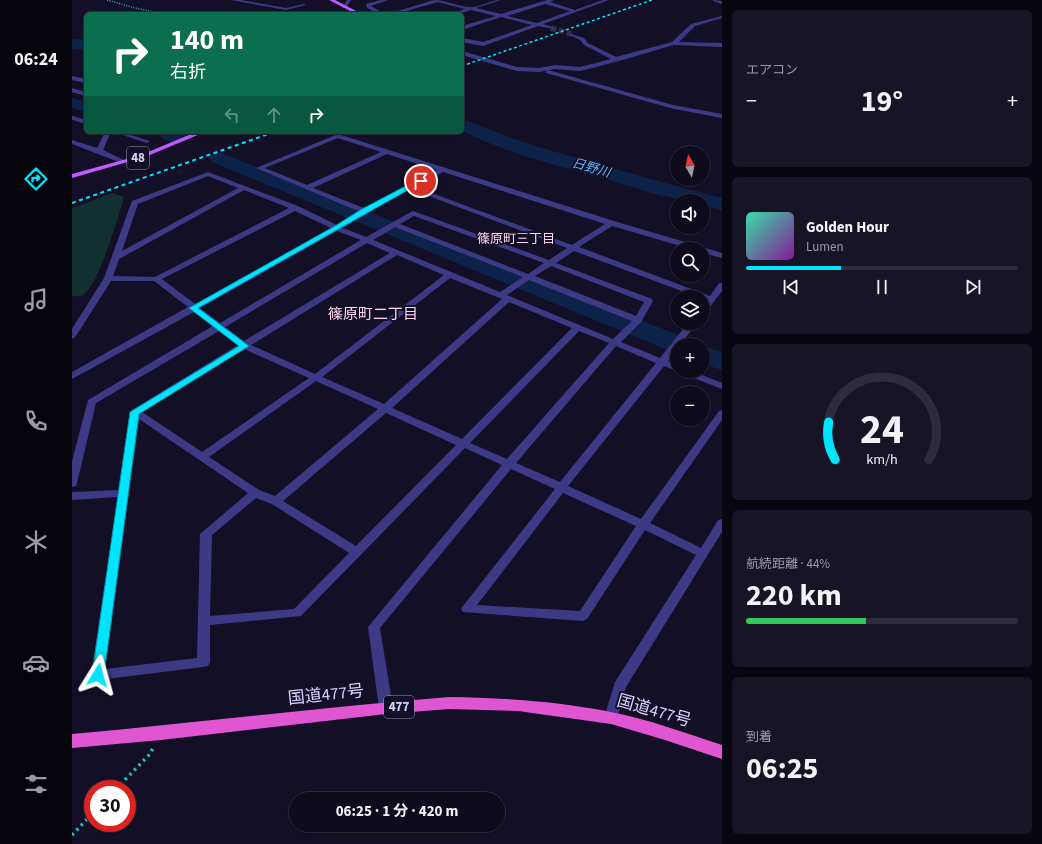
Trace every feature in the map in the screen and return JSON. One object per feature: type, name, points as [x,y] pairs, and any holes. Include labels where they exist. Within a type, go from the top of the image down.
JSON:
[{"type":"highway","name":"国道477号","points":[[72,741],[161,733],[386,708],[449,703],[518,705],[611,718],[665,733],[722,752]]},
{"type":"main road","points":[[331,0],[355,12]]},
{"type":"main road","name":"48","points":[[72,176],[124,162],[186,140],[198,134]]},
{"type":"street","points":[[233,0],[286,9],[304,5],[292,0]]},
{"type":"street","points":[[242,2],[251,0]]},
{"type":"street","points":[[344,7],[349,0]]},
{"type":"street","points":[[378,12],[369,8],[368,5],[386,0]]},
{"type":"street","points":[[397,12],[438,0],[551,28]]},
{"type":"street","points":[[458,12],[499,0]]},
{"type":"street","points":[[536,0],[574,11]]},
{"type":"street","points":[[464,27],[552,0]]},
{"type":"street","points":[[464,40],[483,44],[607,0]]},
{"type":"street","points":[[715,0],[722,3]]},
{"type":"street","points":[[539,70],[555,67],[580,70],[617,60],[674,43],[695,24],[722,17]]},
{"type":"street","points":[[571,34],[582,39],[586,44],[617,60]]},
{"type":"street","points":[[674,43],[722,45]]},
{"type":"street","points":[[464,54],[517,69],[539,70],[672,107],[722,116]]},
{"type":"street","points":[[72,78],[84,81]]},
{"type":"street","points":[[72,90],[84,93]]},
{"type":"street","points":[[72,118],[84,121]]},
{"type":"street","points":[[98,151],[107,134]]},
{"type":"street","points":[[360,213],[307,188],[259,168],[338,136],[675,242]]},
{"type":"street","points":[[72,142],[124,162]]},
{"type":"street","points":[[307,188],[388,151]]},
{"type":"street","points":[[72,376],[337,228],[360,213],[443,168]]},
{"type":"street","points":[[72,336],[108,278],[117,257],[135,203],[208,174],[295,208],[337,228],[670,365]]},
{"type":"street","points":[[410,187],[711,299],[722,285]]},
{"type":"street","points":[[117,257],[243,188]]},
{"type":"street","points":[[108,278],[156,280],[295,208]]},
{"type":"street","points":[[72,483],[91,402],[413,213],[649,301],[634,324],[615,342],[508,464],[374,627],[386,708]]},
{"type":"street","points":[[276,501],[385,409],[504,296],[524,280],[611,223]]},
{"type":"street","points":[[391,226],[634,324]]},
{"type":"street","points":[[134,412],[245,346],[397,252]]},
{"type":"street","points":[[710,252],[722,256]]},
{"type":"street","points":[[202,457],[315,378],[450,274]]},
{"type":"street","points":[[156,280],[245,346],[643,524],[703,554]]},
{"type":"street","points":[[204,621],[297,613],[578,327]]},
{"type":"street","points":[[688,330],[561,488],[467,609],[583,616],[643,524],[722,413]]},
{"type":"street","points":[[702,378],[722,386]]},
{"type":"street","points":[[134,412],[255,493],[276,501],[357,552]]},
{"type":"street","points":[[134,412],[98,675],[203,662],[206,534],[255,493]]},
{"type":"street","points":[[72,496],[124,492]]},
{"type":"street","points":[[611,718],[620,686],[722,522]]},
{"type":"lane","points":[[122,134],[147,142]]},
{"type":"path","points":[[107,0],[155,12]]},
{"type":"path","points":[[125,780],[150,754],[161,733]]},
{"type":"path","points":[[72,836],[84,823]]},
{"type":"green space","points":[[112,193],[124,197],[107,251],[94,281],[87,291],[80,296],[72,296],[72,208]]},
{"type":"waterway","name":"日野川","points":[[72,44],[84,45]]},
{"type":"waterway","points":[[72,103],[84,106]]},
{"type":"waterway","name":"日野川","points":[[464,125],[490,137],[580,166],[722,204]]},
{"type":"waterway","points":[[170,134],[179,138]]},
{"type":"waterway","points":[[219,158],[670,341]]},
{"type":"waterway","points":[[710,357],[722,362]]},
{"type":"tunnel","points":[[551,28],[571,34]]},
{"type":"railway","points":[[464,65],[652,0]]},
{"type":"railway","points":[[72,203],[268,134]]},
{"type":"district","name":"篠原町三丁目","points":[[516,239]]},
{"type":"district","name":"篠原町二丁目","points":[[373,314]]},
{"type":"route","points":[[98,675],[134,412],[245,346],[193,308],[337,228],[364,211],[421,181]]}]
